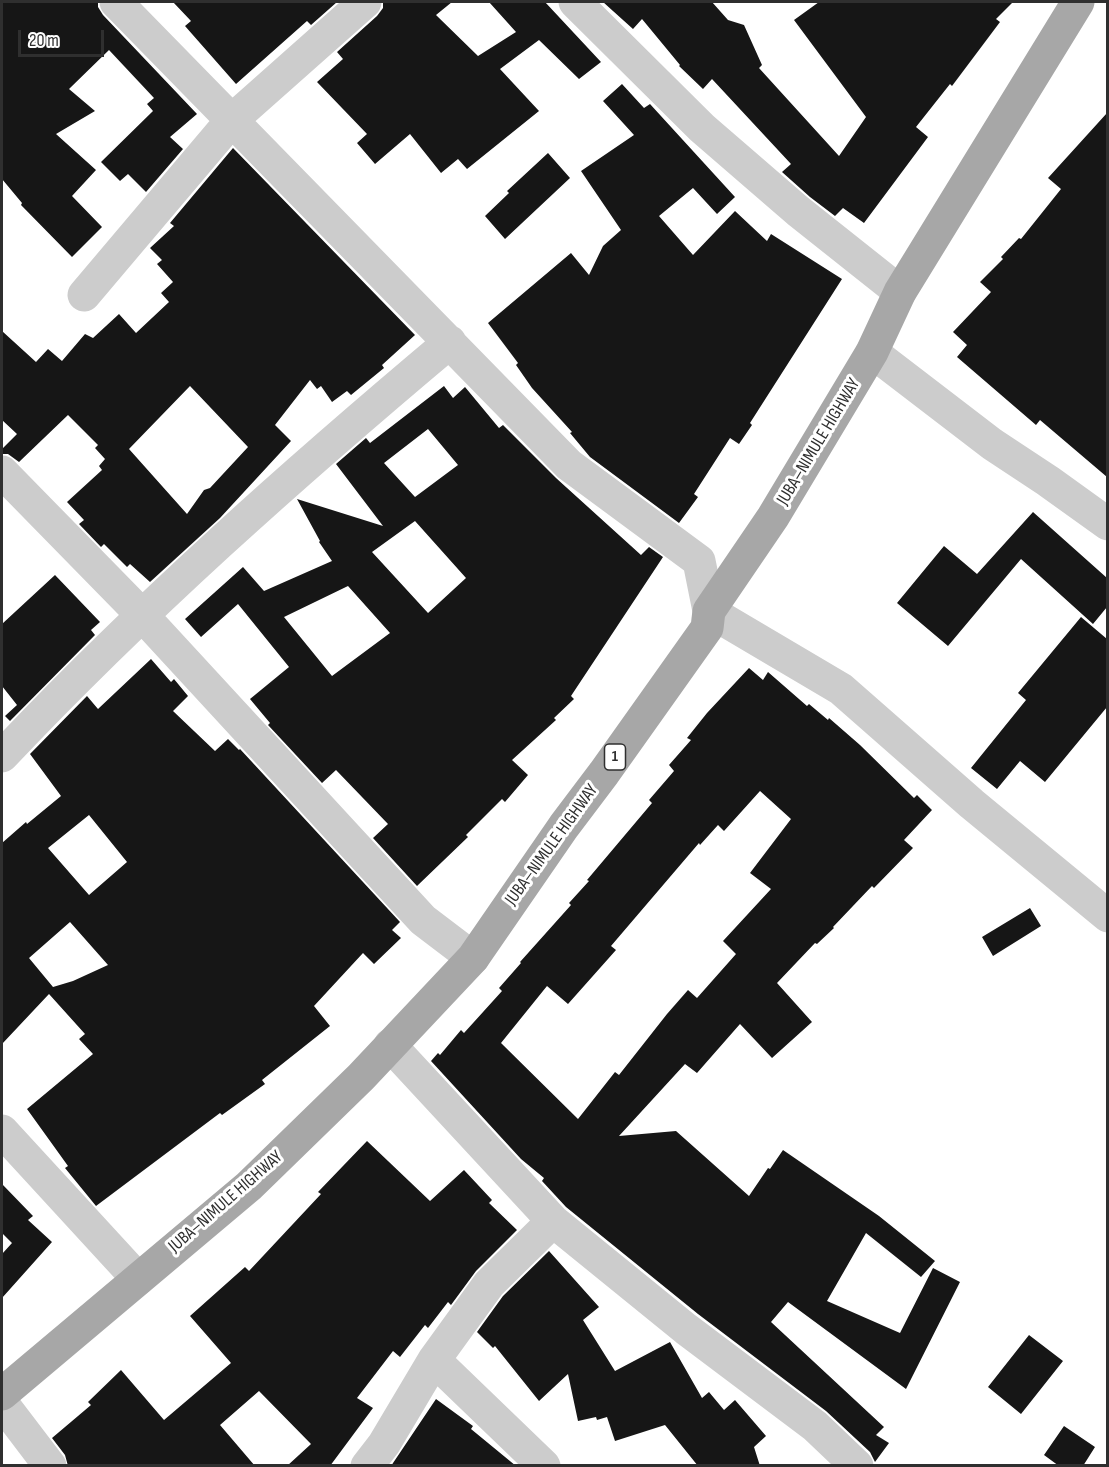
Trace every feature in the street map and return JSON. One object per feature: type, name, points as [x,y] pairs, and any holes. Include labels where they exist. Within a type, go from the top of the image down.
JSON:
[{"type":"main road","name":"JUBA–NIMULE HIGHWAY","points":[[2,1395],[249,1186],[361,1077],[473,958],[550,845],[707,628],[709,612],[773,517],[872,352],[900,292],[1070,5]]},
{"type":"street","points":[[116,2],[569,465],[699,561],[709,612],[842,689],[972,804],[1107,916]]},
{"type":"street","points":[[84,295],[232,120],[365,2]]},
{"type":"street","points":[[575,2],[702,128],[798,211],[900,292]]},
{"type":"street","points":[[2,756],[141,614],[343,431],[450,342]]},
{"type":"street","points":[[872,352],[992,444],[1107,524]]},
{"type":"street","points":[[2,472],[141,614],[423,920],[473,958]]},
{"type":"street","points":[[390,1045],[553,1221],[686,1329],[814,1426],[857,1466]]},
{"type":"street","points":[[2,1131],[138,1279]]},
{"type":"street","points":[[367,1466],[384,1444],[434,1360],[489,1284],[553,1221]]},
{"type":"street","points":[[434,1360],[544,1466]]},
{"type":"street","points":[[2,1402],[50,1466]]},
{"type":"building","points":[[2,2],[98,2],[103,15],[197,114],[170,137],[183,149],[146,192],[128,174],[120,181],[101,162],[153,111],[147,104],[154,98],[109,50],[69,89],[95,111],[56,134],[96,170],[72,196],[102,227],[72,257],[21,205],[22,203],[2,179]]},
{"type":"building","points":[[173,2],[337,2],[311,25],[307,21],[236,84],[185,26],[191,21]]},
{"type":"building","points":[[383,2],[452,2],[436,15],[478,56],[516,32],[489,2],[545,2],[601,62],[579,79],[539,40],[500,69],[539,111],[467,169],[458,159],[441,173],[410,134],[375,164],[357,143],[367,134],[317,82],[343,59],[337,52],[377,16],[383,8]]},
{"type":"building","points":[[603,2],[712,2],[728,20],[744,25],[762,65],[759,68],[839,156],[866,117],[794,20],[819,2],[1013,2],[996,19],[1000,22],[952,86],[950,84],[916,127],[928,137],[864,223],[843,208],[835,216],[810,197],[782,172],[791,164],[712,79],[703,89],[679,66],[642,19],[633,29]]},
{"type":"building","points":[[622,84],[644,108],[650,104],[735,197],[717,214],[693,188],[659,216],[693,255],[735,211],[767,241],[771,234],[842,279],[750,423],[752,425],[739,444],[730,438],[694,494],[698,497],[679,523],[590,457],[570,433],[572,432],[532,388],[516,365],[518,363],[488,323],[571,253],[589,275],[603,246],[621,230],[581,171],[634,135],[603,101]]},
{"type":"building","points":[[1107,113],[1107,477],[1040,420],[1036,425],[957,357],[967,345],[953,332],[991,292],[980,282],[1003,259],[1001,257],[1019,238],[1021,239],[1061,189],[1048,178]]},
{"type":"building","points":[[233,148],[415,335],[382,365],[384,368],[351,395],[347,391],[332,402],[321,386],[317,389],[310,380],[275,425],[291,441],[220,518],[150,582],[130,564],[127,567],[104,544],[101,547],[79,524],[84,520],[67,502],[102,470],[99,466],[105,459],[95,448],[98,445],[68,415],[19,462],[8,454],[2,454],[2,449],[17,434],[2,420],[2,331],[36,362],[48,349],[62,361],[85,334],[93,338],[119,314],[136,333],[169,302],[161,293],[173,282],[157,264],[162,260],[150,248],[174,226],[170,223]],"holes":[[[190,386],[248,447],[210,488],[204,490],[187,514],[129,449]]]},
{"type":"building","points":[[548,153],[570,178],[505,239],[485,216],[509,193],[507,191]]},
{"type":"building","points":[[444,386],[453,398],[465,387],[499,428],[503,425],[556,478],[641,555],[649,547],[663,557],[571,696],[574,699],[554,718],[556,720],[512,760],[528,775],[505,802],[502,799],[466,835],[468,837],[417,886],[373,838],[388,824],[336,770],[322,783],[268,725],[270,723],[250,699],[289,667],[238,604],[201,637],[185,619],[243,567],[264,591],[332,561],[319,542],[297,499],[383,526],[336,464],[366,438],[370,443]],"holes":[[[428,429],[458,465],[415,497],[384,463]],[[415,521],[466,578],[428,613],[372,552]],[[348,586],[390,633],[332,676],[284,617]]]},
{"type":"building","points":[[1033,512],[1107,578],[1107,607],[1093,624],[1021,559],[948,646],[897,603],[944,546],[977,574]]},
{"type":"building","points":[[55,575],[100,622],[91,630],[95,635],[10,721],[5,716],[17,705],[2,686],[2,624]]},
{"type":"building","points":[[1081,617],[1107,639],[1107,707],[1045,782],[1020,761],[997,789],[971,768],[1026,700],[1018,693]]},
{"type":"building","points":[[151,659],[171,682],[174,679],[188,696],[173,711],[215,751],[228,739],[240,749],[400,922],[392,930],[401,938],[374,964],[363,953],[314,1006],[330,1026],[262,1080],[265,1084],[222,1115],[220,1113],[96,1206],[65,1168],[68,1166],[27,1109],[93,1054],[79,1039],[85,1034],[49,994],[2,1044],[2,843],[61,796],[30,754],[87,696],[98,709]],"holes":[[[89,815],[127,862],[89,895],[48,848]],[[70,922],[108,965],[73,981],[53,987],[29,958]]]},
{"type":"building","points":[[749,668],[763,680],[768,672],[807,706],[809,704],[828,720],[829,718],[914,798],[917,795],[932,810],[904,840],[913,848],[874,888],[872,886],[834,928],[817,944],[815,943],[777,983],[812,1022],[772,1058],[740,1024],[697,1073],[685,1064],[619,1136],[676,1131],[749,1196],[783,1150],[879,1216],[935,1261],[921,1277],[866,1233],[827,1301],[900,1333],[933,1268],[960,1282],[906,1389],[788,1302],[771,1322],[884,1427],[876,1435],[889,1443],[875,1462],[870,1452],[826,1411],[698,1314],[566,1207],[542,1181],[544,1178],[521,1159],[431,1061],[438,1053],[440,1055],[461,1030],[464,1033],[502,991],[499,988],[571,905],[569,903],[589,881],[587,880],[652,803],[649,800],[674,771],[669,765],[691,740],[687,738]],"holes":[[[760,791],[791,819],[750,873],[771,889],[723,941],[736,954],[697,998],[688,990],[619,1075],[615,1072],[578,1119],[501,1043],[547,986],[568,1004],[616,950],[611,946],[699,843],[700,845],[718,825],[724,831]]]},
{"type":"building","points":[[1030,908],[1041,926],[993,956],[982,937]]},
{"type":"building","points":[[367,1141],[430,1201],[464,1170],[492,1200],[489,1203],[517,1230],[476,1271],[451,1305],[448,1302],[428,1328],[425,1325],[400,1357],[393,1351],[357,1398],[373,1408],[330,1466],[287,1466],[311,1444],[259,1391],[220,1425],[255,1466],[68,1466],[65,1455],[52,1438],[91,1405],[88,1402],[121,1370],[164,1420],[231,1363],[190,1316],[245,1267],[249,1271],[321,1194],[318,1192]]},
{"type":"building","points":[[2,1184],[33,1216],[28,1220],[52,1242],[2,1298],[2,1254],[12,1243],[2,1233]]},
{"type":"building","points":[[549,1251],[599,1307],[583,1320],[615,1371],[670,1342],[702,1398],[709,1392],[724,1410],[735,1400],[766,1436],[754,1447],[760,1466],[698,1466],[665,1425],[615,1441],[607,1417],[578,1421],[568,1374],[539,1401],[495,1346],[493,1348],[477,1332],[503,1296]]},
{"type":"building","points":[[1029,1335],[1063,1361],[1021,1414],[988,1387]]},
{"type":"building","points":[[436,1399],[473,1426],[471,1429],[516,1466],[391,1466]]},
{"type":"building","points":[[1064,1426],[1095,1447],[1083,1466],[1059,1466],[1044,1455]]}]
